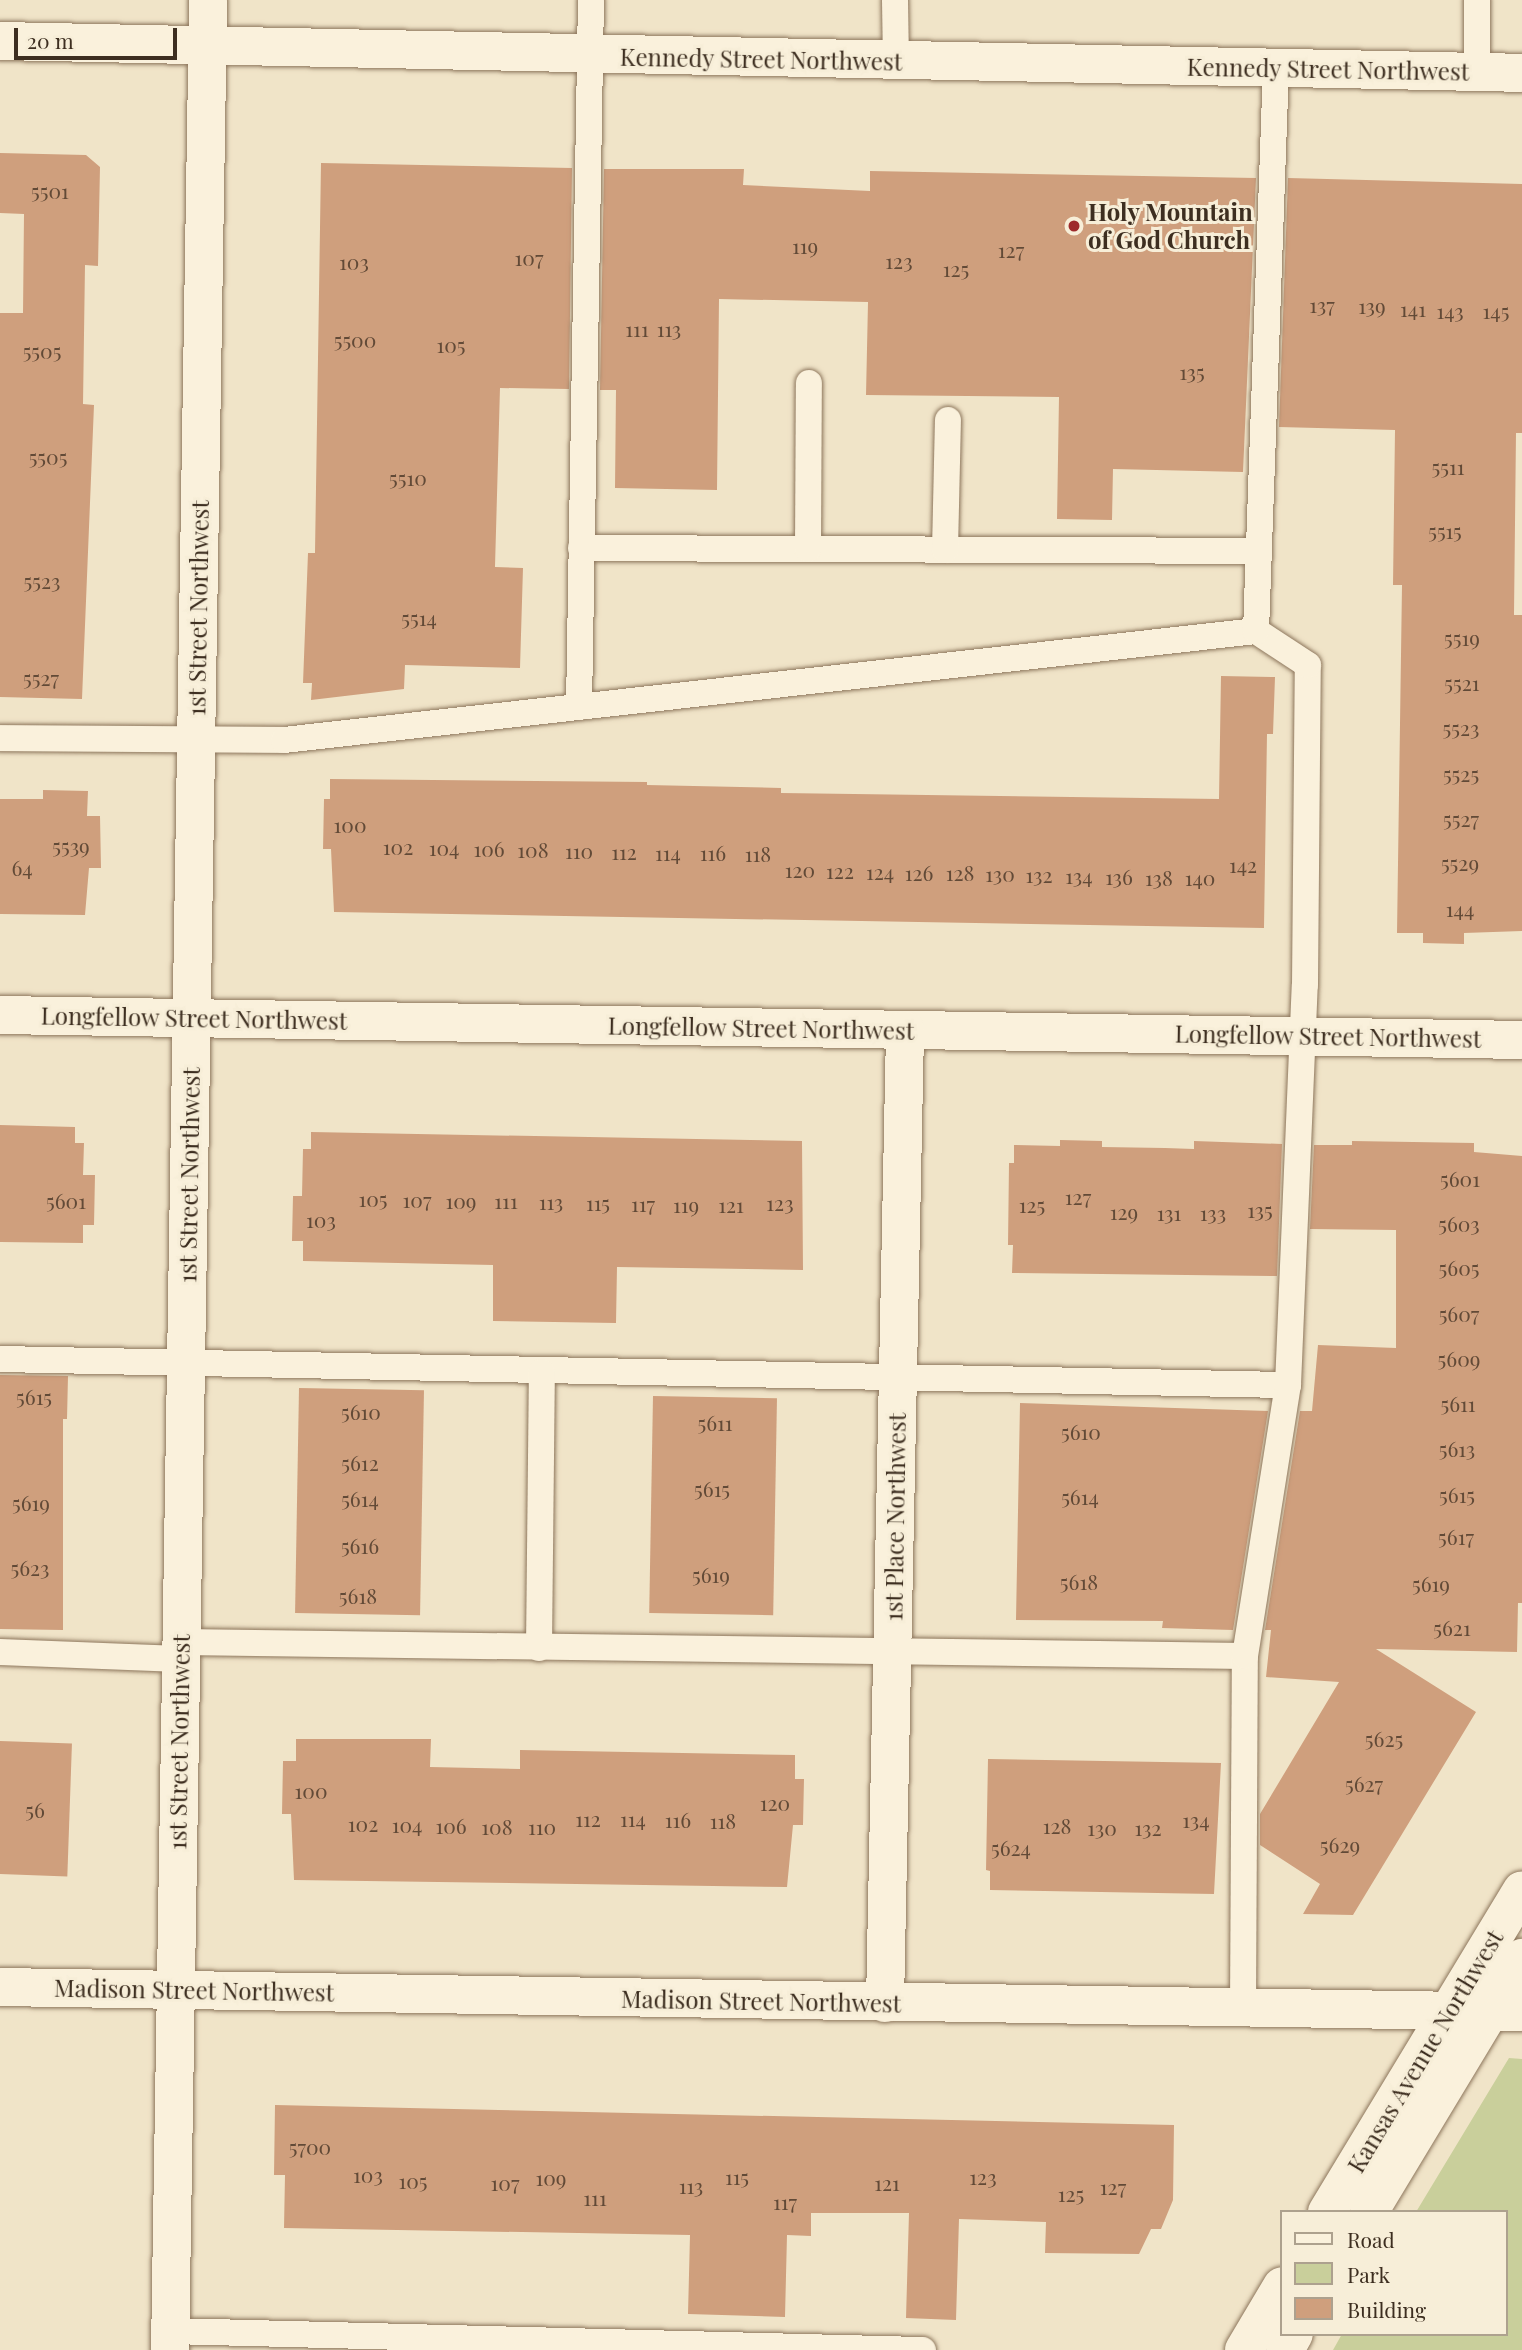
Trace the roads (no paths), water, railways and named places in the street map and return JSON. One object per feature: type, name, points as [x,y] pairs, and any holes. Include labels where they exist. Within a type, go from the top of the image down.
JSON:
[{"type":"street","name":"1st Street Northwest","points":[[170,2340],[208,0]]},
{"type":"street","name":"Kennedy Street Northwest","points":[[0,41],[896,62],[1522,73]]},
{"type":"street","name":"Longfellow Street Northwest","points":[[0,1015],[1522,1040]]},
{"type":"street","name":"1st Place Northwest","points":[[884,2003],[905,1030]]},
{"type":"street","name":"Kansas Avenue Northwest","points":[[1328,2210],[1522,1890]]},
{"type":"street","name":"Kansas Avenue Northwest","points":[[1370,2210],[1506,2011],[1522,1958]]},
{"type":"street","name":"Madison Street Northwest","points":[[0,1987],[1243,2010],[1506,2011]]},
{"type":"street","points":[[1244,2350],[1280,2289]]},
{"type":"lane","points":[[579,707],[591,0]]},
{"type":"lane","points":[[895,0],[896,62]]},
{"type":"lane","points":[[1477,0],[1477,72]]},
{"type":"lane","points":[[1256,631],[1276,68]]},
{"type":"lane","points":[[808,550],[809,383]]},
{"type":"lane","points":[[945,550],[948,420]]},
{"type":"lane","points":[[581,548],[1259,551]]},
{"type":"lane","points":[[0,738],[284,740],[1256,631],[1308,665],[1305,1035],[1288,1385],[1245,1656],[1243,2010]]},
{"type":"lane","points":[[0,1359],[186,1366],[1288,1385]]},
{"type":"lane","points":[[539,1648],[542,1372]]},
{"type":"lane","points":[[0,1652],[539,1648],[893,1655],[1245,1656]]},
{"type":"lane","points":[[170,2340],[923,2350]]},
{"type":"place","name":"Holy Mountain of God Church","points":[[1074,226]]}]
